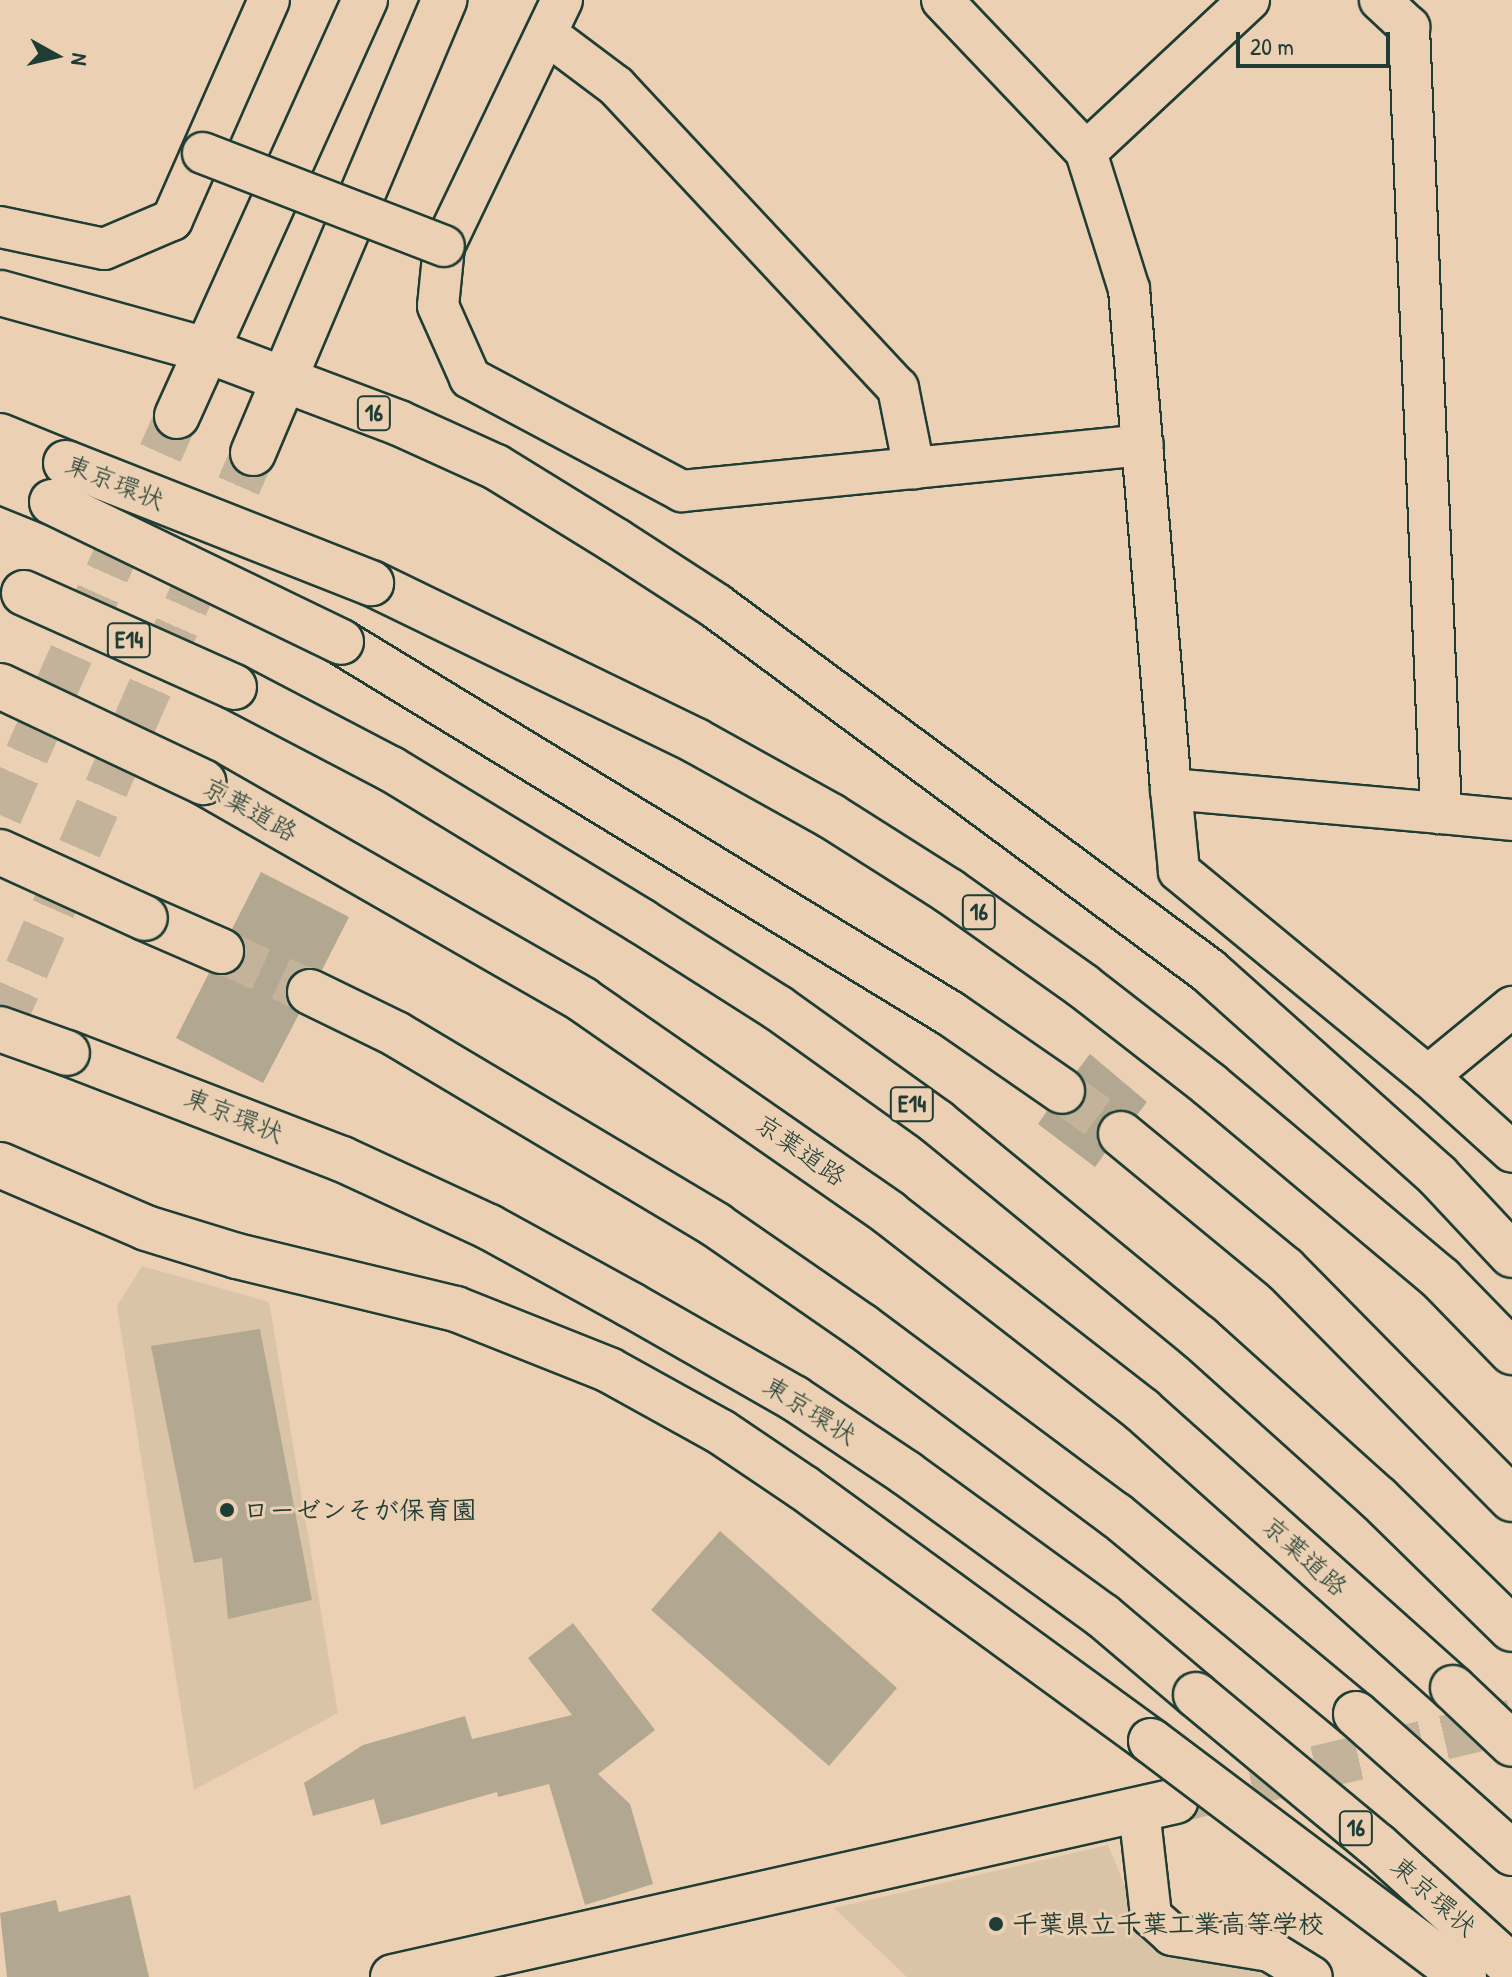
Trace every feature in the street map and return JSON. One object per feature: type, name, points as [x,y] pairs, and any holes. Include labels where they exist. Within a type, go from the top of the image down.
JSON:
[{"type":"main road","points":[[177,416],[365,0]]},
{"type":"main road","points":[[253,453],[444,0]]},
{"type":"main road","name":"16","points":[[0,293],[206,350],[285,379],[496,467],[716,606],[1209,971],[1438,1176],[1512,1255]]},
{"type":"main road","name":"東京環状","points":[[0,436],[59,482],[371,583],[696,741],[831,816],[949,891],[1083,986],[1210,1085],[1441,1279],[1512,1352]]},
{"type":"main road","points":[[0,481],[59,482],[341,642],[951,1014],[1062,1091]]},
{"type":"main road","name":"E14","points":[[12,588],[234,687],[391,769],[778,1008],[937,1122],[1199,1337],[1378,1498],[1512,1629]]},
{"type":"main road","name":"京葉道路","points":[[0,686],[203,782],[583,1000],[889,1213],[1142,1410],[1512,1744]]},
{"type":"main road","points":[[0,852],[221,951]]},
{"type":"main road","points":[[310,992],[396,1034],[716,1225],[862,1326],[1128,1524],[1356,1714],[1512,1853]]},
{"type":"main road","name":"東京環状","points":[[0,1029],[342,1159],[489,1227],[794,1398],[919,1482],[1103,1616],[1378,1846],[1512,1967]]},
{"type":"main road","points":[[1121,1134],[1285,1269],[1512,1499]]},
{"type":"main road","name":"16","points":[[0,1165],[146,1228],[237,1256],[456,1309],[609,1370],[721,1432],[804,1488],[1151,1741],[1464,1977]]},
{"type":"main road","points":[[393,1977],[1157,1805]]},
{"type":"street","points":[[0,227],[104,249],[172,220],[269,0]]},
{"type":"street","points":[[942,0],[1086,152],[1129,289],[1179,871],[1428,1076],[1512,1152]]},
{"type":"street","points":[[1086,152],[1249,0]]},
{"type":"street","points":[[1380,0],[1409,27],[1441,813]]},
{"type":"street","points":[[914,468],[898,388],[555,17],[444,246],[438,306],[470,378],[682,491],[914,468],[1143,445]]},
{"type":"street","points":[[203,153],[444,246]]},
{"type":"street","points":[[1171,789],[1512,820]]},
{"type":"street","points":[[1428,1076],[1512,1007]]},
{"type":"street","points":[[1157,1805],[1151,1916],[1172,1935],[1270,1951],[1312,1977]]},
{"type":"shaded area","name":"ローゼンそが保育園","points":[[142,1266],[269,1302],[338,1713],[194,1790],[117,1306]]},
{"type":"shaded area","name":"千葉県立千葉工業高等学校","points":[[1108,1845],[1147,1939],[1294,1977],[907,1977],[834,1908]]},
{"type":"building","points":[[261,872],[349,917],[322,970],[308,967],[288,980],[285,994],[299,1014],[263,1083],[176,1038],[209,973],[225,976],[244,962],[246,947],[232,929]]},
{"type":"building","points":[[1090,1054],[1147,1102],[1137,1115],[1113,1110],[1101,1119],[1097,1142],[1105,1153],[1095,1167],[1038,1124],[1047,1111],[1061,1116],[1082,1106],[1087,1092],[1077,1071]]},
{"type":"building","points":[[260,1329],[312,1600],[228,1619],[222,1558],[194,1563],[151,1346]]},
{"type":"building","points":[[720,1531],[897,1688],[829,1766],[651,1610]]},
{"type":"building","points":[[573,1623],[655,1730],[598,1774],[630,1804],[653,1884],[585,1905],[549,1784],[498,1797],[497,1792],[381,1825],[374,1799],[313,1816],[304,1783],[363,1745],[465,1716],[472,1739],[572,1715],[528,1658]]},
{"type":"building","points":[[130,1895],[149,1977],[7,1977],[0,1913],[56,1900],[59,1912]]},
{"type":"tunnel","points":[[0,815],[177,416]]},
{"type":"tunnel","points":[[0,1030],[253,453]]},
{"type":"tunnel","points":[[221,951],[310,992]]},
{"type":"tunnel","points":[[1062,1091],[1121,1134]]},
{"type":"tunnel","points":[[1187,1798],[1512,1722]]},
{"type":"place","name":"ローゼンそが保育園","points":[[227,1510]]},
{"type":"place","name":"千葉県立千葉工業高等学校","points":[[996,1924]]}]
